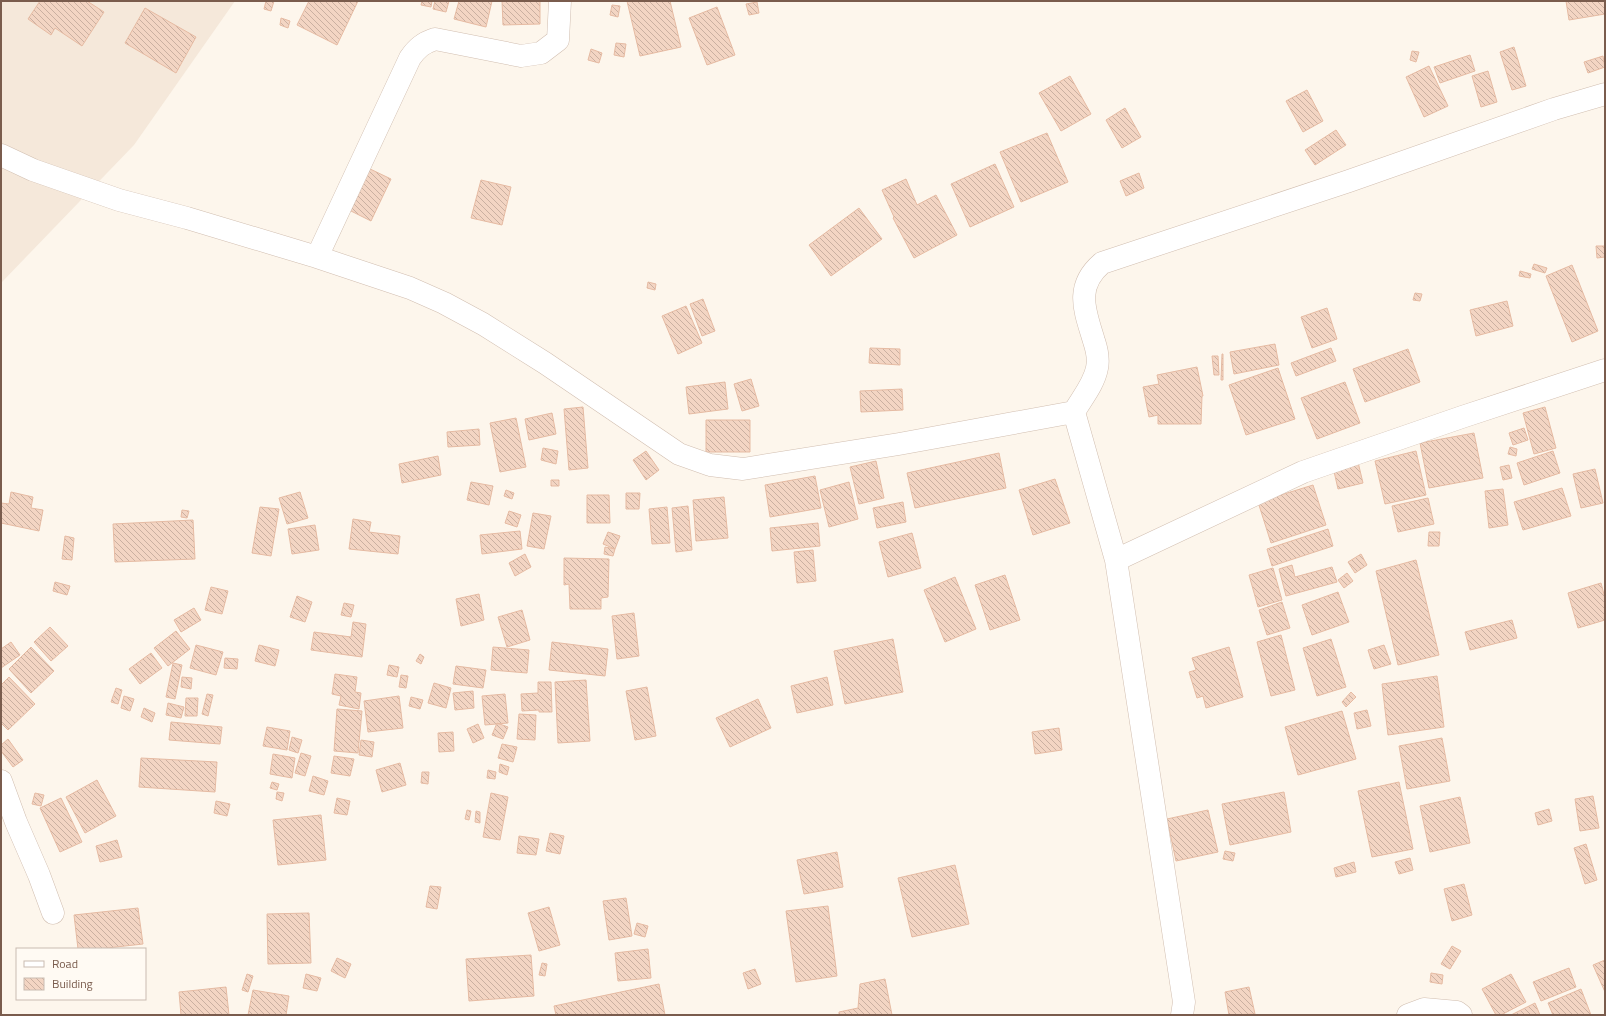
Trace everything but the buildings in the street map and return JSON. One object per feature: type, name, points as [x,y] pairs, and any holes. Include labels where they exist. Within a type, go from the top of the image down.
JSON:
[{"type":"street","points":[[317,257],[410,58],[416,49],[426,42],[435,39],[521,56],[541,53],[558,40],[560,1]]},
{"type":"street","points":[[1182,1015],[1184,1002],[1116,560],[1074,412],[1092,382],[1097,368],[1097,353],[1084,299],[1085,283],[1092,271],[1102,263],[1349,181],[1554,109],[1605,94]]},
{"type":"street","points":[[1,156],[33,170],[119,200],[187,218],[317,257],[410,288],[483,324],[545,363],[679,454],[710,465],[743,469],[899,444],[1074,412]]},
{"type":"street","points":[[1116,560],[1303,472],[1462,417],[1605,370]]},
{"type":"street","points":[[1,781],[53,913]]},
{"type":"street","points":[[1408,1015],[1424,1009],[1457,1012],[1461,1015]]},
{"type":"shaded area","points":[[1,1],[235,1],[134,145],[1,283]]}]
